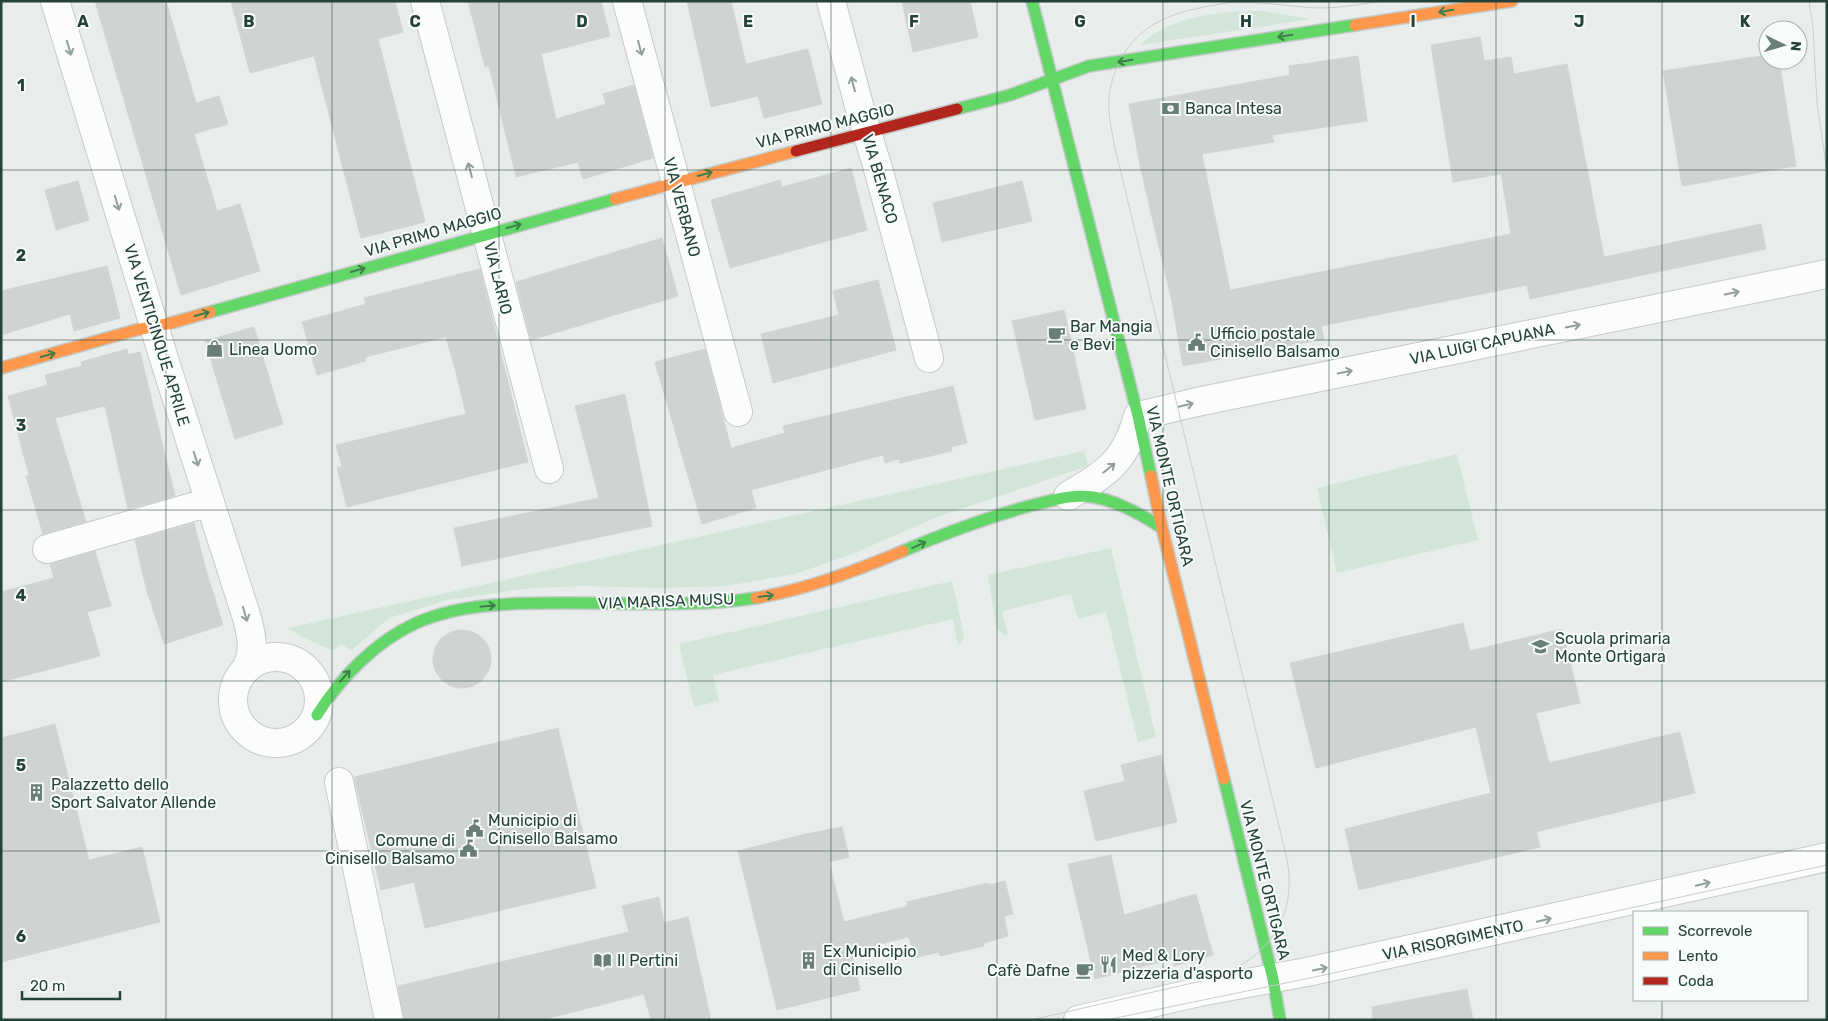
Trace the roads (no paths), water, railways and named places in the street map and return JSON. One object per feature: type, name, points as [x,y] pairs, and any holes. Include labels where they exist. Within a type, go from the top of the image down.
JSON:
[{"type":"street","name":"VIA VENTICINQUE APRILE","points":[[55,1],[253,640],[251,656],[246,669]]},
{"type":"street","name":"VIA LARIO","points":[[425,1],[549,469]]},
{"type":"street","name":"VIA VERBANO","points":[[628,1],[738,412]]},
{"type":"street","name":"VIA BENACO","points":[[831,1],[929,358]]},
{"type":"street","name":"VIA MONTE ORTIGARA","points":[[1032,1],[1138,416],[1162,528],[1273,979],[1280,1020]]},
{"type":"street","name":"VIA PRIMO MAGGIO","points":[[1,368],[675,182],[1010,95],[1089,66],[1512,1]]},
{"type":"street","name":"VIA LUIGI CAPUANA","points":[[1138,416],[1197,402],[1827,274]]},
{"type":"street","name":"VIA MARISA MUSU","points":[[1068,496],[1113,465],[1124,452],[1132,437],[1138,416]]},
{"type":"street","name":"VIA MARISA MUSU","points":[[317,715],[330,693],[347,672],[392,638],[430,618],[485,606],[523,603],[704,603],[778,594],[839,578],[960,528],[1068,496],[1082,494],[1114,501],[1132,509],[1162,528]]},
{"type":"street","points":[[47,549],[210,502]]},
{"type":"street","points":[[284,657],[301,664],[314,678],[318,689],[320,700],[317,715],[312,725],[304,734],[287,742],[272,743],[254,737],[240,724],[235,714],[233,703],[237,680],[246,669],[262,658],[284,657]]},
{"type":"street","points":[[339,782],[389,1020]]},
{"type":"street","name":"VIA RISORGIMENTO","points":[[1078,1020],[1199,992],[1273,979],[1827,857]]},
{"type":"tram line","points":[[1031,1020],[1210,979],[1230,971],[1248,961],[1263,948],[1275,933],[1283,916],[1288,898],[1289,877],[1286,855],[1114,144],[1109,113],[1110,90],[1117,66],[1123,55],[1146,29],[1175,14],[1241,1]]},
{"type":"tram line","points":[[1235,3],[1320,8],[1343,7],[1381,1]]},
{"type":"tram line","points":[[1809,1],[1813,28],[1817,103],[1827,171]]},
{"type":"tram line","points":[[1106,1020],[1315,977],[1827,865]]},
{"type":"place","name":"Banca Intesa","points":[[1171,108]]},
{"type":"place","name":"Bar Mangia e Bevi","points":[[1056,335]]},
{"type":"place","name":"Ufficio postale Cinisello Balsamo","points":[[1196,342]]},
{"type":"place","name":"Linea Uomo","points":[[215,349]]},
{"type":"place","name":"Scuola primaria Monte Ortigara","points":[[1541,647]]},
{"type":"place","name":"Palazzetto dello Sport Salvator Allende","points":[[37,793]]},
{"type":"place","name":"Municipio di Cinisello Balsamo","points":[[474,829]]},
{"type":"place","name":"Comune di Cinisello Balsamo","points":[[469,849]]},
{"type":"place","name":"Il Pertini","points":[[603,960]]},
{"type":"place","name":"Ex Municipio di Cinisello","points":[[809,960]]},
{"type":"place","name":"Med & Lory pizzeria d'asporto","points":[[1108,964]]},
{"type":"place","name":"Cafè Dafne","points":[[1084,970]]}]
